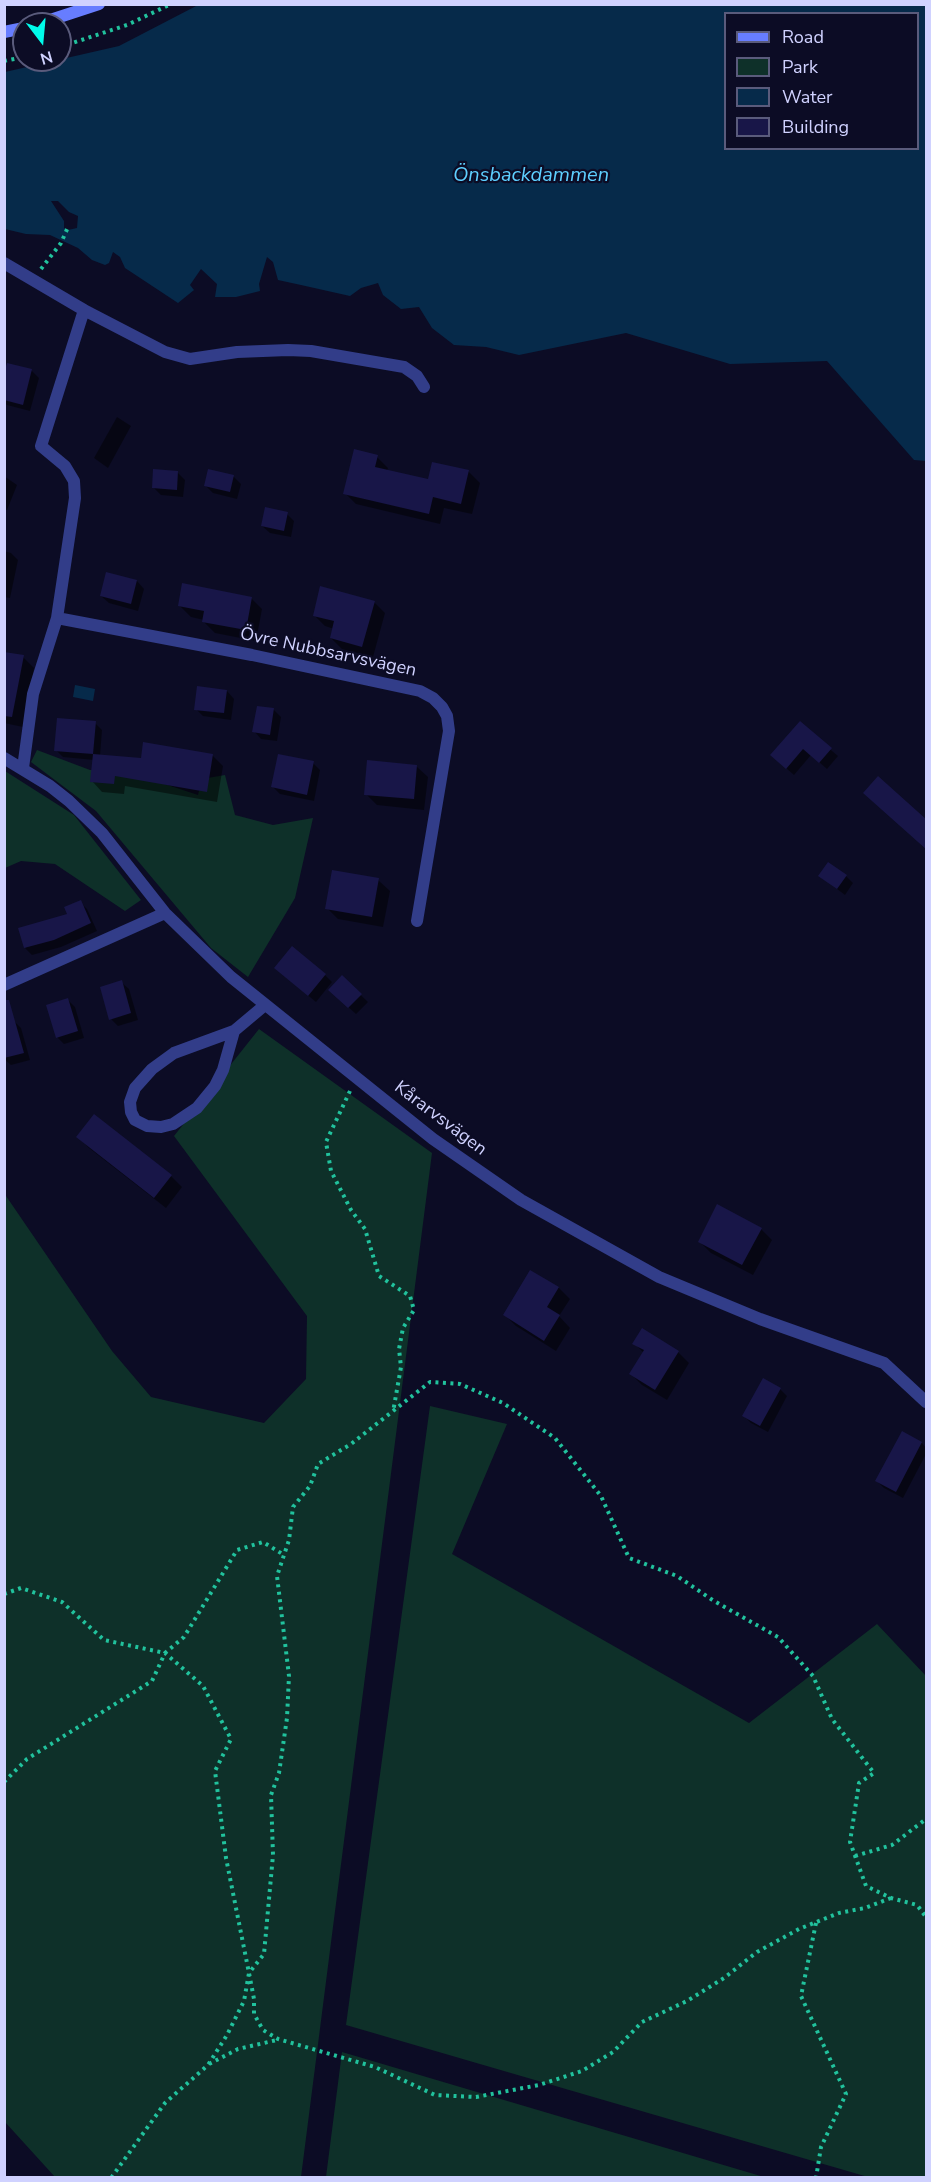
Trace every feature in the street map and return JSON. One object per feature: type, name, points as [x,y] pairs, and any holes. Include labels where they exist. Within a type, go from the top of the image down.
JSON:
[{"type":"main road","points":[[72,13],[99,4]]},
{"type":"street","points":[[4,263],[84,310],[165,352],[190,359],[237,352],[311,351],[404,367],[417,376],[424,387]]},
{"type":"street","points":[[23,768],[33,694],[57,618],[75,498],[74,481],[65,466],[41,446],[84,310]]},
{"type":"street","name":"Övre Nubbsarvsvägen","points":[[57,618],[252,655],[420,691],[433,698],[447,716],[449,731],[417,921]]},
{"type":"street","name":"Kårarvsvägen","points":[[4,758],[23,768],[69,801],[102,833],[165,914],[188,938],[265,1005],[433,1139],[521,1200],[659,1277],[760,1319],[884,1363],[927,1402]]},
{"type":"street","points":[[4,985],[165,914]]},
{"type":"street","points":[[234,1031],[223,1070],[215,1086],[197,1108],[173,1124],[161,1127],[147,1126],[135,1120],[130,1102],[135,1088],[152,1069],[174,1053],[234,1031],[265,1005]]},
{"type":"path","points":[[72,43],[127,25],[171,4]]},
{"type":"path","points":[[32,279],[61,243],[68,227]]},
{"type":"path","points":[[357,1077],[326,1142],[331,1171],[351,1210],[365,1229],[379,1276],[410,1296],[414,1310],[403,1328],[399,1349],[401,1367],[393,1412]]},
{"type":"path","points":[[111,2178],[165,2103],[207,2065],[227,2035],[244,2001],[249,1973],[264,1954],[273,1855],[271,1795],[279,1773],[288,1718],[288,1676],[277,1576],[289,1540],[293,1507],[310,1486],[318,1464],[351,1444],[430,1382],[460,1384],[503,1403],[555,1438],[601,1496],[629,1558],[677,1576],[714,1601],[778,1637],[813,1676],[832,1719],[874,1773],[859,1783],[850,1842],[866,1886],[891,1898],[917,1905],[927,1917]]},
{"type":"path","points":[[4,1782],[27,1759],[152,1681],[165,1653],[184,1637],[237,1550],[263,1542],[284,1555]]},
{"type":"path","points":[[4,1594],[21,1588],[62,1602],[104,1640],[165,1653],[203,1686],[231,1739],[215,1771],[226,1858],[254,1999],[254,2014],[263,2030],[278,2039],[375,2067],[435,2095],[476,2097],[539,2085],[582,2072],[614,2052],[642,2022],[687,2001],[724,1978],[756,1952],[838,1913],[865,1908],[891,1898]]},
{"type":"path","points":[[855,1856],[892,1845],[927,1819]]},
{"type":"path","points":[[816,1923],[801,1996],[846,2094],[821,2146],[816,2178]]},
{"type":"path","points":[[207,2065],[238,2049],[278,2039]]},
{"type":"green space","points":[[37,750],[90,770],[116,768],[198,795],[202,779],[225,775],[235,815],[273,825],[313,818],[295,898],[248,977],[211,948],[96,811],[31,762]]},
{"type":"green space","points":[[5,771],[74,815],[141,900],[125,911],[55,864],[21,861],[5,868]]},
{"type":"green space","points":[[259,1029],[432,1153],[301,2177],[55,2177],[5,2122],[4,1193],[112,1351],[151,1397],[264,1423],[306,1379],[307,1316],[174,1136]]},
{"type":"green space","points":[[430,1406],[507,1424],[452,1554],[749,1723],[877,1624],[926,1676],[926,2177],[868,2177],[346,2025]]},
{"type":"green space","points":[[342,2052],[764,2177],[326,2177]]},
{"type":"water","name":"Önsbackdammen","points":[[200,4],[926,5],[926,461],[914,460],[827,361],[730,364],[626,333],[519,355],[486,347],[454,345],[432,328],[419,307],[401,309],[383,295],[378,283],[361,288],[350,296],[278,280],[273,262],[267,257],[259,284],[260,291],[236,297],[215,297],[217,284],[201,269],[190,285],[194,290],[178,303],[125,268],[120,257],[113,252],[109,263],[105,265],[92,260],[78,248],[50,235],[26,234],[5,229],[5,72],[72,72],[72,57],[119,46]],"holes":[[[51,201],[58,201],[69,212],[78,216],[77,228],[68,230],[64,228],[64,221]]]},
{"type":"water","points":[[75,685],[95,689],[93,701],[73,697]]},
{"type":"building","points":[[7,363],[32,369],[23,405],[4,400],[4,373]]},
{"type":"building","points":[[354,449],[378,455],[375,467],[428,479],[432,462],[469,470],[461,504],[433,497],[429,514],[343,494]]},
{"type":"building","points":[[153,469],[178,471],[177,490],[152,488]]},
{"type":"building","points":[[208,469],[234,475],[230,492],[204,486]]},
{"type":"building","points":[[265,507],[288,512],[284,531],[261,526]]},
{"type":"building","points":[[106,572],[137,580],[131,604],[100,596]]},
{"type":"building","points":[[182,583],[252,597],[246,630],[202,622],[204,611],[178,606]]},
{"type":"building","points":[[320,586],[375,601],[362,647],[330,638],[334,621],[313,616]]},
{"type":"building","points":[[4,652],[24,655],[12,717],[4,716]]},
{"type":"building","points":[[197,686],[227,690],[224,713],[194,710]]},
{"type":"building","points":[[257,706],[274,708],[270,735],[252,732]]},
{"type":"building","points":[[57,718],[96,721],[93,754],[54,751]]},
{"type":"building","points":[[800,721],[832,748],[819,763],[803,749],[786,769],[770,755]]},
{"type":"building","points":[[143,742],[213,754],[207,792],[115,776],[114,784],[90,782],[93,754],[141,758]]},
{"type":"building","points":[[278,754],[314,761],[307,795],[271,787]]},
{"type":"building","points":[[367,760],[417,765],[414,799],[364,795]]},
{"type":"building","points":[[878,776],[927,820],[927,850],[863,793]]},
{"type":"building","points":[[828,862],[847,875],[837,889],[818,876]]},
{"type":"building","points":[[332,870],[379,878],[372,917],[325,909]]},
{"type":"building","points":[[81,900],[91,923],[54,940],[24,948],[18,928],[67,914],[64,907]]},
{"type":"building","points":[[292,946],[326,974],[308,996],[274,968]]},
{"type":"building","points":[[342,975],[362,994],[348,1008],[328,990]]},
{"type":"building","points":[[122,980],[131,1013],[109,1020],[100,987]]},
{"type":"building","points":[[68,998],[78,1031],[56,1038],[46,1005]]},
{"type":"building","points":[[4,1000],[9,1000],[24,1053],[4,1058]]},
{"type":"building","points":[[94,1114],[172,1175],[154,1198],[76,1137]]},
{"type":"building","points":[[717,1204],[762,1228],[742,1265],[698,1242]]},
{"type":"building","points":[[530,1270],[559,1287],[547,1307],[560,1315],[544,1341],[503,1315]]},
{"type":"building","points":[[642,1328],[679,1351],[655,1390],[629,1374],[644,1350],[632,1344]]},
{"type":"building","points":[[763,1378],[781,1388],[760,1426],[742,1416]]},
{"type":"building","points":[[902,1431],[922,1442],[896,1492],[875,1481]]}]
